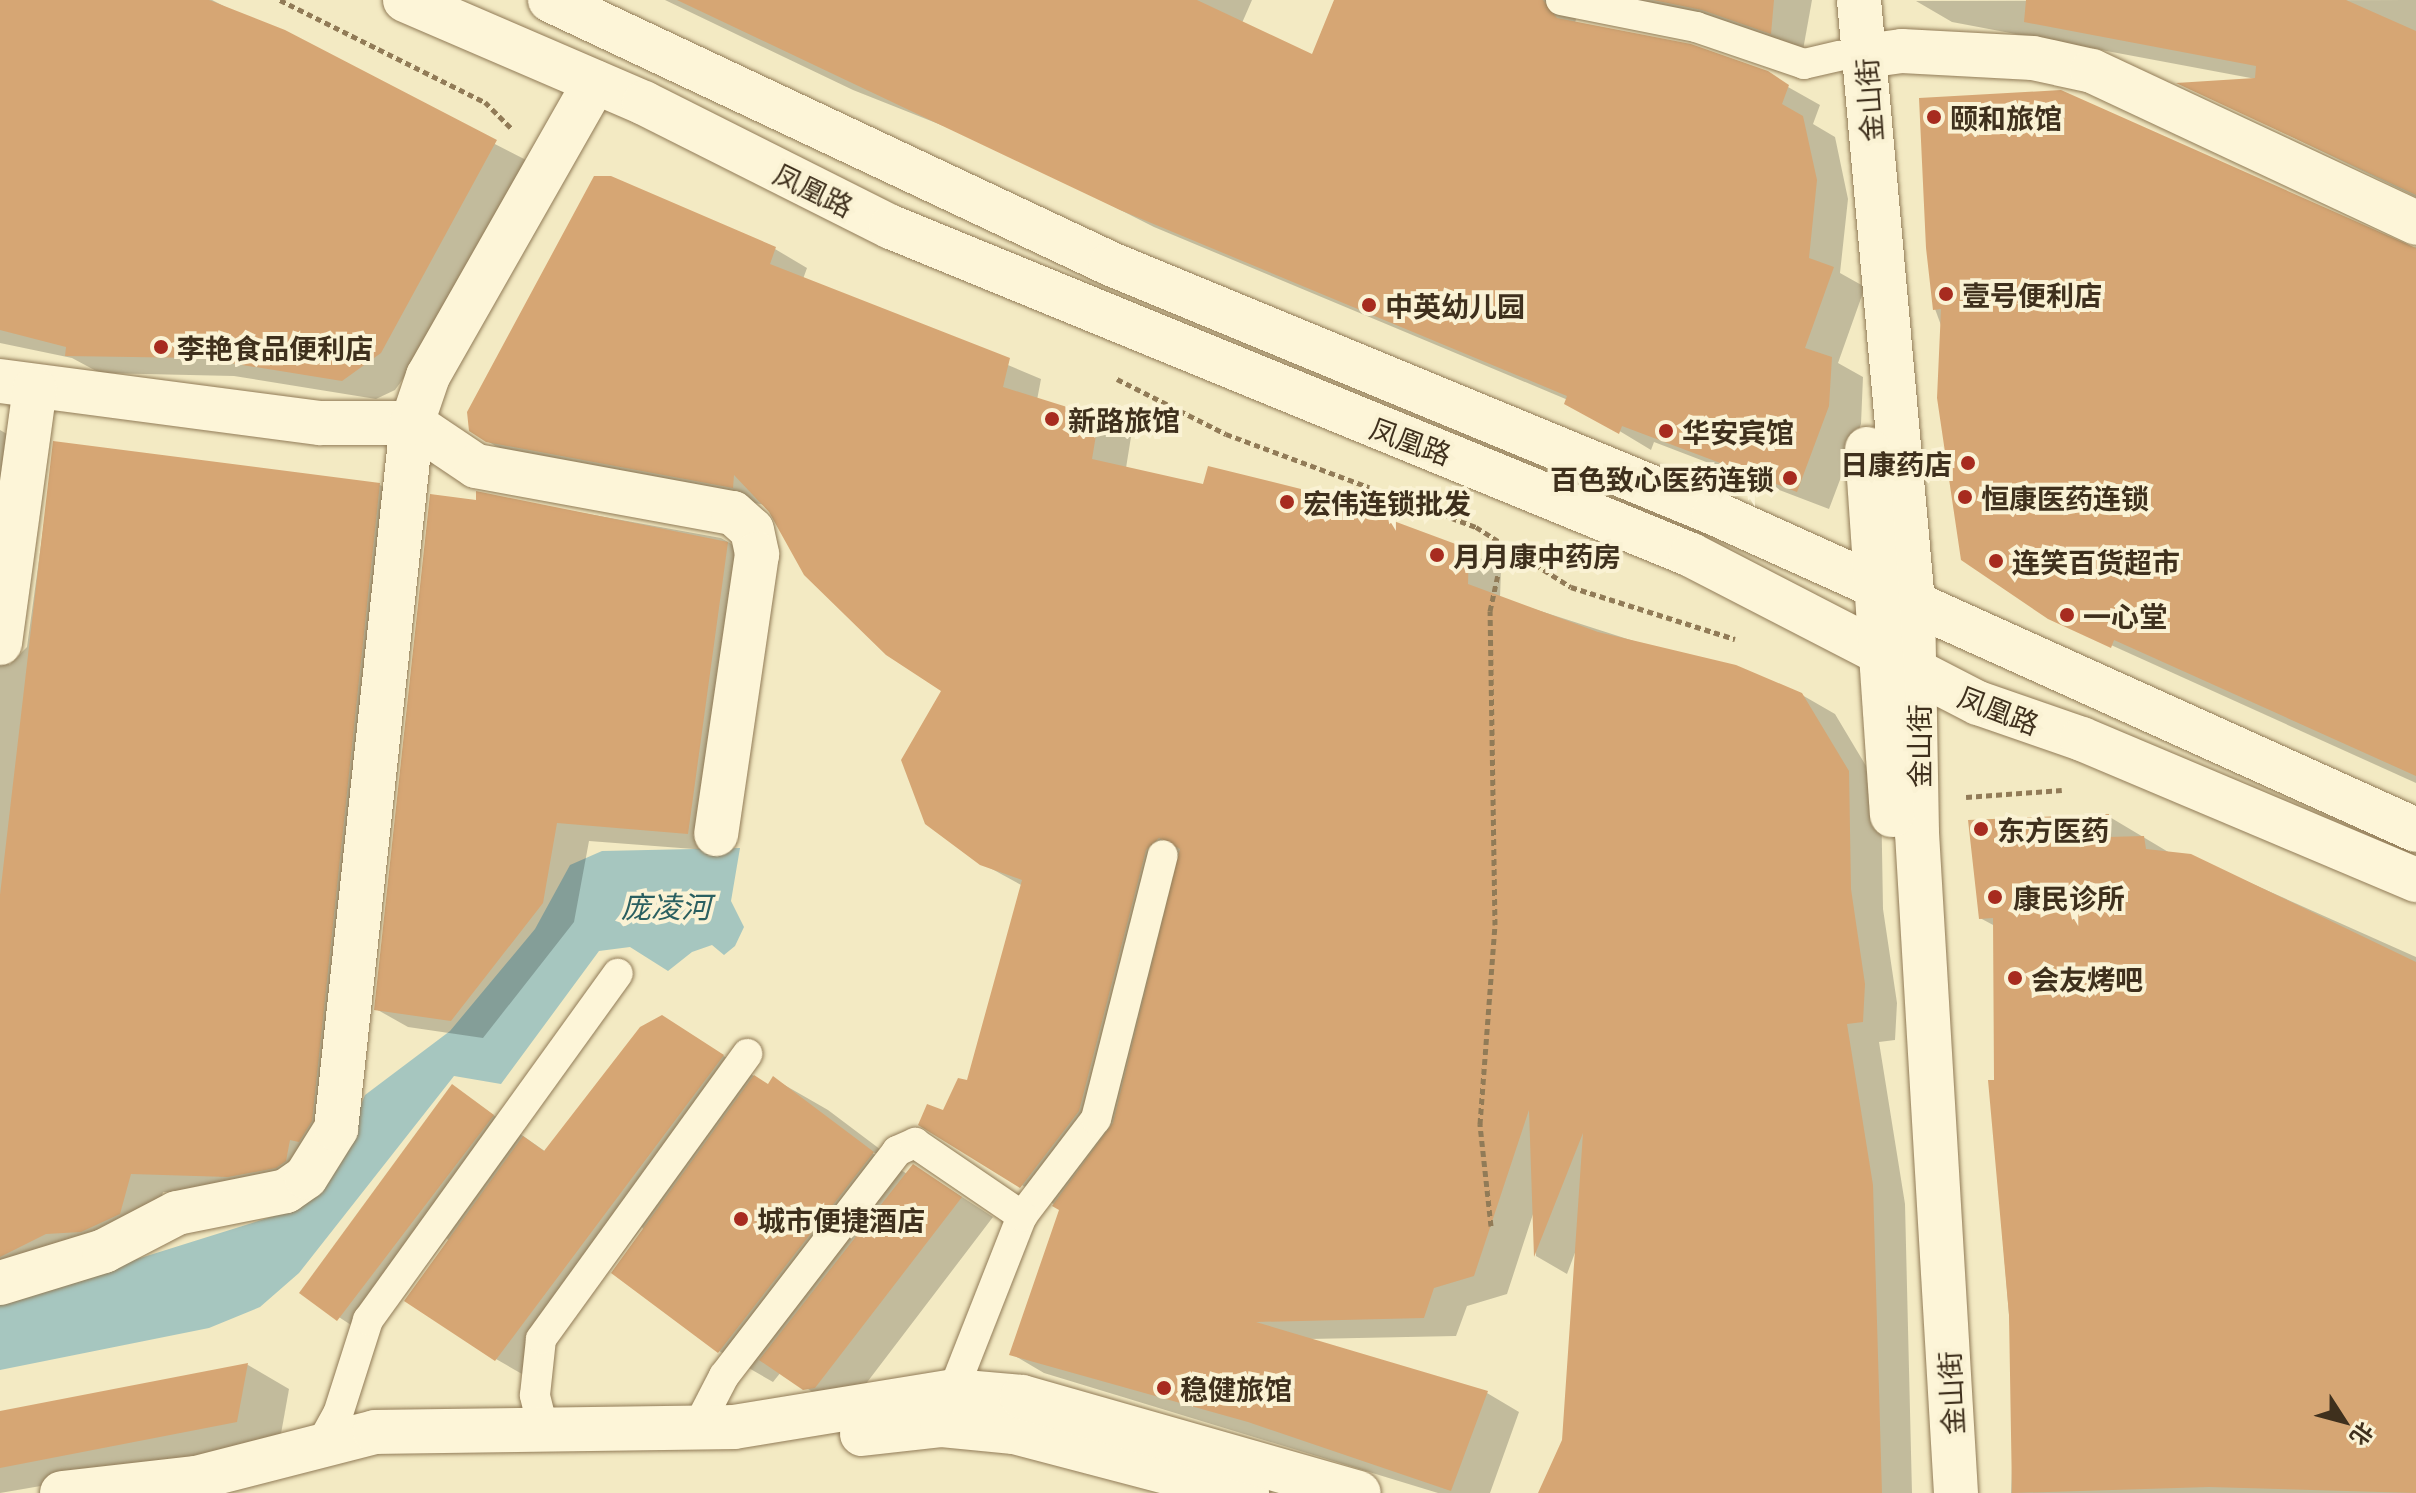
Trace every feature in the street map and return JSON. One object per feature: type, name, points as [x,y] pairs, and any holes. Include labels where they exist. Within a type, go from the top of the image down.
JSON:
[{"type":"main road","name":"凤凰路","points":[[405,0],[595,82],[905,233],[1691,555],[1916,675],[2416,880]]},
{"type":"main road","name":"凤凰路","points":[[550,0],[1111,264],[1871,583],[2416,830]]},
{"type":"main road","name":"金山街","points":[[1835,0],[1853,56],[1896,481],[1913,603],[1917,833],[1956,1493]]},
{"type":"main road","name":"金山街","points":[[1859,0],[1853,56],[1871,583],[1931,1493]]},
{"type":"main road","points":[[1853,56],[1902,51],[2033,58],[2092,71],[2416,223]]},
{"type":"main road","points":[[0,1283],[104,1251],[177,1213],[286,1191],[306,1177],[336,1129],[412,423],[428,376],[595,82]]},
{"type":"main road","points":[[0,643],[18,385],[320,423],[412,423],[476,466],[733,513],[752,530],[757,554],[716,834]]},
{"type":"main road","points":[[62,1493],[196,1478],[375,1432],[696,1430],[953,1391],[1022,1397],[1359,1493]]},
{"type":"main road","points":[[238,1493],[372,1461],[688,1460],[942,1425],[1130,1458],[1247,1493]]},
{"type":"lane","points":[[1561,0],[1696,27],[1804,64],[1853,56]]},
{"type":"lane","points":[[953,1391],[1022,1216],[1096,1119],[1163,855]]},
{"type":"lane","points":[[320,1446],[338,1414],[368,1320],[618,974]]},
{"type":"lane","points":[[544,1432],[535,1395],[541,1339],[747,1054]]},
{"type":"lane","points":[[696,1430],[724,1376],[897,1151],[915,1143],[1022,1216]]},
{"type":"path","points":[[280,0],[485,102],[515,139]]},
{"type":"path","points":[[1106,374],[1226,434],[1476,527],[1571,587],[1751,644]]},
{"type":"path","points":[[1491,1226],[1480,1124],[1495,925],[1490,611],[1504,547]]},
{"type":"path","points":[[1955,808],[1990,789],[2074,791]]},
{"type":"water","name":"庞凌河","points":[[740,848],[731,901],[744,927],[735,946],[724,955],[712,945],[692,952],[668,971],[630,947],[599,951],[501,1084],[454,1076],[299,1273],[260,1307],[209,1328],[0,1370],[0,1302],[274,1216],[355,1119],[365,1095],[450,1031],[535,929],[570,865],[602,851]]},
{"type":"building","points":[[0,0],[209,0],[285,30],[497,140],[381,353],[342,381],[199,358],[65,356],[66,347],[0,330]]},
{"type":"building","points":[[677,0],[1197,0],[1312,54],[1334,0],[1543,0],[1557,18],[1691,44],[1768,71],[1789,85],[1782,104],[1803,116],[1817,180],[1809,258],[1834,267],[1805,348],[1832,357],[1829,406],[1797,492],[1622,426],[1619,434],[1564,404],[1567,396],[1120,210]]},
{"type":"building","points":[[1653,0],[1774,0],[1771,34],[1702,10]]},
{"type":"building","points":[[2026,0],[2346,0],[2416,31],[2416,195],[2176,83],[2255,78],[2256,66],[2024,22]]},
{"type":"building","points":[[2061,90],[2416,248],[2416,776],[2114,640],[2111,648],[2048,619],[1961,560],[1937,398],[1941,309],[1933,310],[1926,248],[1919,98]]},
{"type":"building","points":[[594,176],[611,176],[776,247],[770,264],[1010,358],[1003,387],[1099,417],[1092,459],[1203,484],[1208,466],[1321,494],[1469,549],[1468,584],[1598,632],[1736,665],[1802,693],[1849,771],[1851,889],[1865,984],[1863,1022],[1847,1024],[1873,1185],[1882,1493],[1538,1493],[1562,1440],[1583,1133],[1534,1257],[1529,1110],[1474,1276],[1434,1288],[1424,1318],[1256,1322],[1488,1391],[1451,1491],[1248,1422],[1009,1355],[1059,1210],[1052,1206],[1113,1123],[1180,849],[1159,838],[1146,850],[1079,1111],[1020,1188],[918,1125],[927,1104],[943,1110],[958,1078],[967,1080],[1022,880],[980,865],[925,824],[901,760],[941,691],[886,655],[804,575],[769,512],[734,475],[733,488],[486,442],[469,431],[467,412]]},
{"type":"building","points":[[53,441],[380,483],[312,1121],[299,1142],[290,1140],[286,1161],[276,1168],[228,1177],[131,1174],[120,1214],[81,1232],[46,1234],[0,1257],[0,895]]},
{"type":"building","points":[[476,491],[728,542],[688,834],[557,823],[543,903],[451,1021],[374,1010],[430,494],[476,500]]},
{"type":"building","points":[[2109,814],[2108,837],[2144,836],[2146,849],[2191,854],[2416,962],[2416,1493],[2209,1487],[2012,1493],[2009,1315],[1988,1080],[1994,1080],[1993,918],[1979,919],[1968,820]]},
{"type":"building","points":[[662,1015],[724,1055],[495,1361],[404,1301],[523,1136],[544,1151],[640,1027]]},
{"type":"building","name":"城市便捷酒店","points":[[754,1075],[768,1084],[773,1076],[874,1152],[718,1353],[611,1273]]},
{"type":"building","points":[[452,1084],[494,1115],[337,1321],[299,1293]]},
{"type":"building","points":[[913,1164],[962,1197],[815,1388],[803,1390],[759,1360]]},
{"type":"building","points":[[248,1363],[237,1422],[0,1468],[0,1411]]},
{"type":"place","name":"颐和旅馆","points":[[1934,117]]},
{"type":"place","name":"壹号便利店","points":[[1946,294]]},
{"type":"place","name":"中英幼儿园","points":[[1369,305]]},
{"type":"place","name":"李艳食品便利店","points":[[161,347]]},
{"type":"place","name":"新路旅馆","points":[[1052,419]]},
{"type":"place","name":"华安宾馆","points":[[1666,431]]},
{"type":"place","name":"日康药店","points":[[1968,463]]},
{"type":"place","name":"百色致心医药连锁","points":[[1790,478]]},
{"type":"place","name":"恒康医药连锁","points":[[1965,497]]},
{"type":"place","name":"宏伟连锁批发","points":[[1287,502]]},
{"type":"place","name":"月月康中药房","points":[[1437,555]]},
{"type":"place","name":"连笑百货超市","points":[[1996,561]]},
{"type":"place","name":"一心堂","points":[[2067,615]]},
{"type":"place","name":"东方医药","points":[[1981,829]]},
{"type":"place","name":"康民诊所","points":[[1995,897]]},
{"type":"place","name":"会友烤吧","points":[[2015,978]]},
{"type":"place","name":"城市便捷酒店","points":[[741,1219]]},
{"type":"place","name":"稳健旅馆","points":[[1164,1388]]}]
